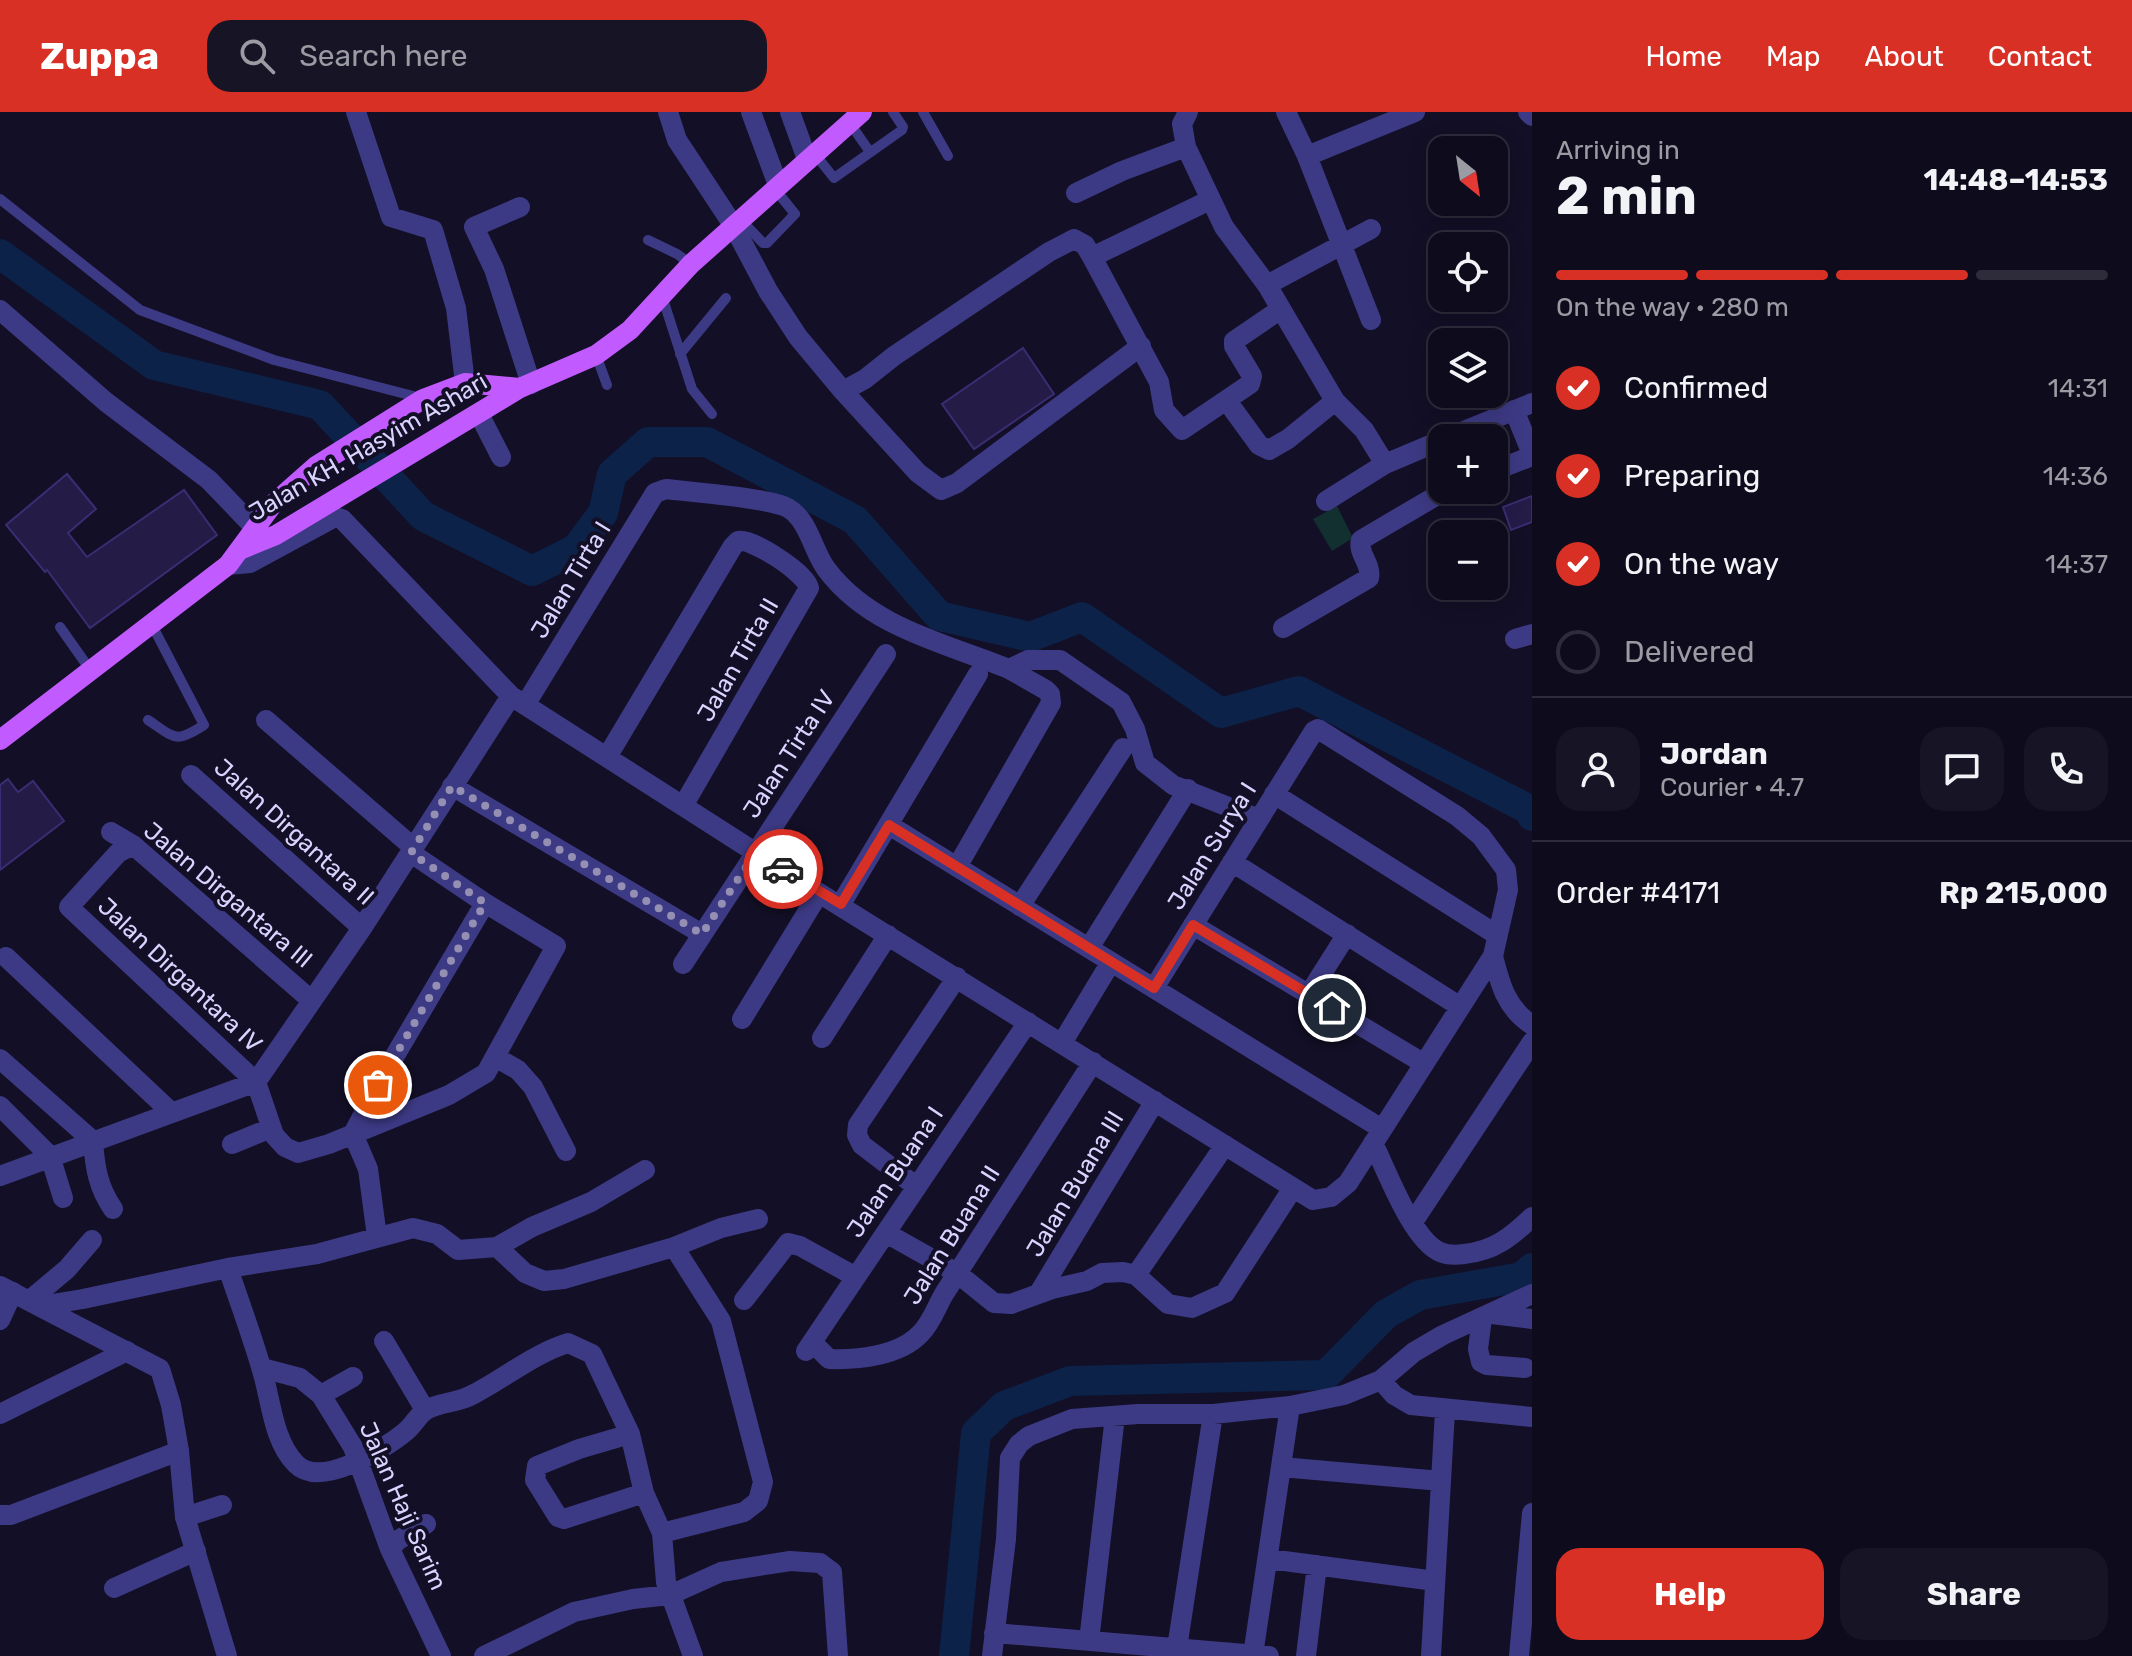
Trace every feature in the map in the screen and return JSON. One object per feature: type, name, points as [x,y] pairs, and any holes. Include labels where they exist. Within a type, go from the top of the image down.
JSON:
[{"type":"main road","name":"Jalan KH. Hasyim Ashari","points":[[2,734],[152,625],[235,557],[526,386],[596,355],[630,330],[691,264],[857,115]]},
{"type":"main road","name":"Jalan KH. Hasyim Ashari","points":[[235,557],[273,504],[316,466],[423,399],[465,383],[526,386]]},
{"type":"street","points":[[356,112],[391,217],[433,230],[456,308],[465,383]]},
{"type":"street","points":[[668,112],[677,140],[737,222],[768,291],[798,337],[918,473],[941,490],[957,483],[1141,346]]},
{"type":"street","points":[[751,112],[776,187]]},
{"type":"street","points":[[790,112],[810,156]]},
{"type":"street","points":[[1188,112],[1182,124],[1186,147],[1224,227],[1267,285],[1335,401],[1364,430],[1385,464]]},
{"type":"street","points":[[1286,112],[1307,156],[1371,320]]},
{"type":"street","points":[[1307,156],[1415,112]]},
{"type":"street","points":[[1076,193],[1122,171],[1186,147]]},
{"type":"street","points":[[1092,257],[1210,200]]},
{"type":"street","points":[[520,207],[474,227],[494,269],[526,386]]},
{"type":"street","points":[[1267,285],[1371,229]]},
{"type":"street","points":[[843,391],[1069,240],[1081,241],[1092,257],[1159,382],[1164,410],[1178,428],[1187,429],[1252,381],[1234,341],[1281,309]]},
{"type":"street","points":[[0,310],[106,402],[209,480],[256,529]]},
{"type":"street","points":[[1227,401],[1259,445],[1269,450],[1288,439],[1335,401]]},
{"type":"street","points":[[1480,424],[1523,406],[1532,455],[1508,465]]},
{"type":"street","points":[[479,414],[501,457]]},
{"type":"street","points":[[1326,501],[1385,464],[1428,446]]},
{"type":"street","name":"Jalan Tirta I","points":[[256,1082],[362,928],[452,786],[518,700],[655,493],[666,489],[787,508],[800,520],[826,570],[850,595],[902,630],[1009,669]]},
{"type":"street","points":[[1283,628],[1369,578],[1370,569],[1359,547],[1361,540],[1428,501]]},
{"type":"street","points":[[235,557],[250,563],[335,517],[342,519],[518,700],[819,893],[1313,1200],[1331,1197],[1348,1183],[1493,956],[1497,935],[1274,794]]},
{"type":"street","name":"Jalan Tirta II","points":[[607,757],[738,541],[751,542],[804,576],[809,588],[683,806]]},
{"type":"street","name":"Jalan Tirta IV","points":[[683,964],[886,654]]},
{"type":"street","points":[[1009,669],[1028,660],[1060,660],[1121,702],[1135,729],[1145,763],[1173,785],[1259,819]]},
{"type":"street","points":[[957,867],[1051,703],[1046,690],[1009,669]]},
{"type":"street","points":[[841,904],[978,674]]},
{"type":"street","points":[[3,1169],[50,1156],[256,1082],[271,1128],[285,1147],[298,1153],[307,1152],[449,1095],[486,1073],[556,946],[485,903],[412,851],[266,720]]},
{"type":"street","name":"Jalan Surya I","points":[[1154,988],[1314,731],[1323,730],[1457,816],[1481,836],[1506,870],[1508,890],[1497,935]]},
{"type":"street","points":[[1020,906],[1123,748]]},
{"type":"street","name":"Jalan Dirgantara II","points":[[191,775],[362,928]]},
{"type":"street","points":[[452,786],[702,934]]},
{"type":"street","points":[[1089,948],[1188,789]]},
{"type":"street","points":[[889,825],[1154,988],[1377,1136],[1419,1234],[1439,1251],[1455,1255],[1493,1249],[1512,1237],[1532,1217]]},
{"type":"street","name":"Jalan Dirgantara III","points":[[111,832],[133,845],[311,1000]]},
{"type":"street","name":"Jalan Dirgantara IV","points":[[133,845],[118,853],[69,907],[256,1082]]},
{"type":"street","points":[[1232,862],[1459,1006]]},
{"type":"street","points":[[742,1019],[819,893]]},
{"type":"street","points":[[353,1134],[390,1064],[485,903]]},
{"type":"street","points":[[1193,925],[1423,1063]]},
{"type":"street","points":[[1309,994],[1347,934]]},
{"type":"street","points":[[822,1038],[888,935]]},
{"type":"street","points":[[1493,956],[1502,992],[1518,1016],[1532,1025]]},
{"type":"street","points":[[6,957],[172,1113]]},
{"type":"street","points":[[1062,1043],[1111,962]]},
{"type":"street","points":[[917,1187],[862,1145],[857,1135],[858,1125],[957,977]]},
{"type":"street","name":"Jalan Buana I","points":[[809,1347],[1028,1022]]},
{"type":"street","points":[[1413,1222],[1532,1042]]},
{"type":"street","points":[[495,1057],[518,1070],[533,1087],[566,1151]]},
{"type":"street","points":[[0,1059],[93,1141],[96,1175],[101,1192],[113,1209]]},
{"type":"street","name":"Jalan Buana II","points":[[809,1347],[829,1359],[847,1360],[894,1351],[922,1333],[957,1273],[1093,1062]]},
{"type":"street","points":[[22,1079],[0,1106],[50,1156],[63,1198]]},
{"type":"street","name":"Jalan Buana III","points":[[1039,1293],[1155,1101]]},
{"type":"street","points":[[232,1144],[271,1128]]},
{"type":"street","points":[[353,1134],[368,1169],[377,1237]]},
{"type":"street","points":[[1136,1275],[1225,1145]]},
{"type":"street","points":[[21,1296],[83,1299],[228,1268],[317,1254],[413,1228],[437,1234],[458,1250],[497,1247],[532,1227],[591,1202],[645,1170]]},
{"type":"street","points":[[886,1233],[957,1273],[994,1303],[1011,1304],[1039,1293],[1087,1281],[1102,1273],[1123,1272],[1136,1275],[1168,1304],[1192,1308],[1225,1293],[1293,1188]]},
{"type":"street","points":[[497,1247],[525,1273],[544,1281],[564,1279],[758,1219]]},
{"type":"street","points":[[0,1320],[21,1296],[67,1269],[92,1240]]},
{"type":"street","points":[[744,1300],[788,1243],[800,1246],[856,1277]]},
{"type":"street","points":[[662,1533],[744,1512],[758,1501],[763,1482],[721,1321],[674,1247]]},
{"type":"street","points":[[228,1268],[262,1368],[281,1438],[295,1463],[316,1474],[331,1472],[357,1460],[405,1432],[425,1410],[470,1397],[547,1350],[568,1343],[592,1354],[630,1434],[644,1493],[662,1533],[666,1582],[693,1656]]},
{"type":"street","points":[[992,1656],[1006,1539],[1010,1458],[1029,1436],[1072,1419],[1213,1414],[1290,1406],[1344,1395],[1381,1380],[1414,1352],[1443,1335],[1532,1294]]},
{"type":"street","points":[[21,1296],[160,1369],[171,1405],[179,1451],[185,1517],[224,1655]]},
{"type":"street","points":[[1486,1316],[1532,1319]]},
{"type":"street","points":[[1486,1316],[1478,1349],[1481,1362],[1525,1368]]},
{"type":"street","points":[[384,1341],[425,1410]]},
{"type":"street","points":[[0,1414],[127,1351]]},
{"type":"street","name":"Jalan Haji Sarim","points":[[262,1368],[300,1378],[321,1395],[353,1447],[390,1549],[441,1656]]},
{"type":"street","points":[[321,1395],[353,1377]]},
{"type":"street","points":[[1381,1380],[1394,1395],[1411,1405],[1445,1411],[1532,1417]]},
{"type":"street","points":[[994,1633],[1061,1647],[1089,1641],[1132,1650],[1177,1648],[1211,1654],[1261,1655],[1269,1559],[1290,1406]]},
{"type":"street","points":[[1431,1656],[1445,1411]]},
{"type":"street","points":[[1177,1648],[1213,1414]]},
{"type":"street","points":[[1089,1641],[1115,1416]]},
{"type":"street","points":[[630,1434],[550,1459],[537,1466],[535,1480],[558,1517],[564,1519],[644,1493]]},
{"type":"street","points":[[0,1515],[11,1515],[179,1451]]},
{"type":"street","points":[[1281,1467],[1441,1481]]},
{"type":"street","points":[[185,1517],[222,1505]]},
{"type":"street","points":[[1519,1656],[1532,1513]]},
{"type":"street","points":[[390,1549],[398,1540],[426,1524]]},
{"type":"street","points":[[114,1588],[196,1551]]},
{"type":"street","points":[[1269,1559],[1435,1581]]},
{"type":"street","points":[[484,1656],[574,1612],[633,1599],[670,1595],[721,1572],[790,1561],[820,1563],[832,1572],[838,1656]]},
{"type":"street","points":[[1306,1656],[1317,1565]]},
{"type":"lane","points":[[810,156],[833,179],[903,129],[893,112]]},
{"type":"lane","points":[[923,112],[948,156]]},
{"type":"lane","points":[[857,115],[870,152]]},
{"type":"lane","points":[[737,222],[766,244],[795,214],[776,187]]},
{"type":"lane","points":[[0,199],[140,310],[274,360],[423,399]]},
{"type":"lane","points":[[648,240],[691,264]]},
{"type":"lane","points":[[662,295],[692,389],[712,414]]},
{"type":"lane","points":[[680,354],[726,298]]},
{"type":"lane","points":[[596,355],[607,385]]},
{"type":"lane","points":[[148,720],[174,737],[185,738],[204,725],[152,625]]},
{"type":"lane","points":[[60,627],[91,671]]},
{"type":"green space","points":[[1337,506],[1353,538],[1332,551],[1313,519]]},
{"type":"building","points":[[1023,348],[1054,394],[974,449],[942,404]]},
{"type":"building","points":[[67,474],[96,509],[68,533],[87,557],[184,490],[217,535],[90,628],[47,570],[45,572],[6,525]]},
{"type":"building","points":[[1532,496],[1532,522],[1511,530],[1503,507]]},
{"type":"building","points":[[8,779],[18,792],[33,781],[64,821],[0,870],[0,785]]},
{"type":"waterway","points":[[0,254],[154,365],[320,405],[423,516],[532,571],[576,549],[603,513],[612,474],[648,442],[707,442],[855,520],[939,616],[1030,637],[1082,617],[1221,713],[1299,691],[1530,810],[1532,816]]},
{"type":"waterway","points":[[954,1656],[976,1433],[1004,1406],[1070,1381],[1326,1375],[1386,1314],[1420,1295],[1522,1277],[1532,1268]]},
{"type":"way so far","points":[[378,1085],[485,903],[411,853],[452,786],[702,934],[756,852],[783,869]]},
{"type":"route","points":[[783,869],[841,904],[889,825],[1154,988],[1193,925],[1332,1008]]}]
